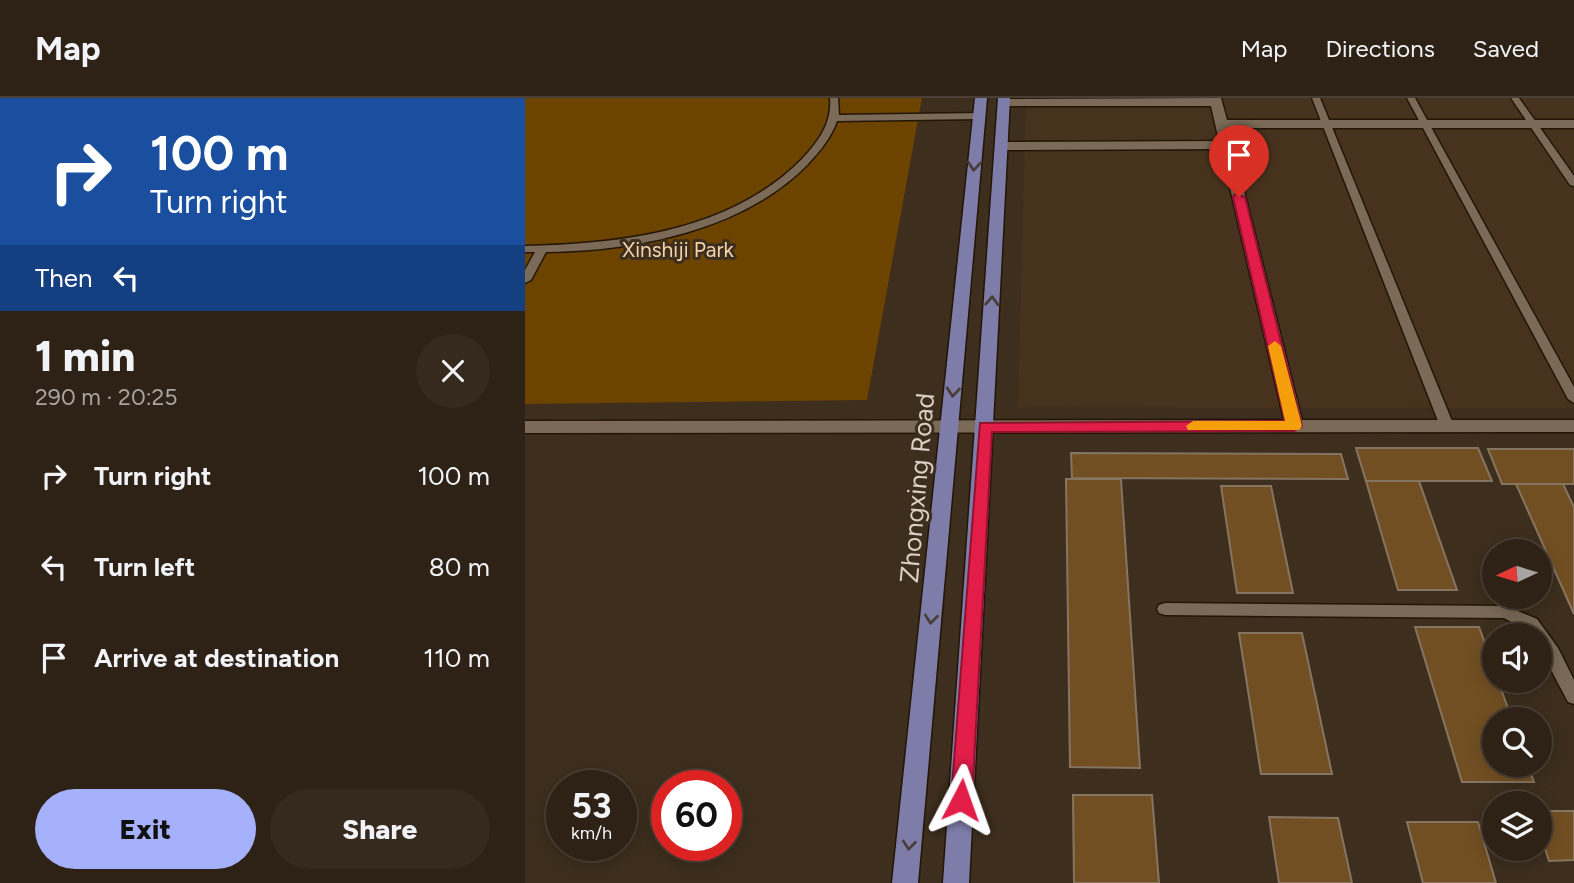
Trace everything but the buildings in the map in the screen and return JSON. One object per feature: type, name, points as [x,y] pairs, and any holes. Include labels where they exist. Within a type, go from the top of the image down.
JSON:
[{"type":"main road","points":[[956,883],[1004,100]]},
{"type":"main road","name":"Zhongxing Road","points":[[905,883],[980,107]]},
{"type":"street","points":[[1004,100],[1216,100],[1294,426]]},
{"type":"street","points":[[1221,124],[1574,124]]},
{"type":"street","points":[[1002,146],[1226,145]]},
{"type":"street","points":[[525,427],[1574,426]]},
{"type":"lane","points":[[525,249],[605,245],[647,237],[697,224],[749,204],[771,192],[807,162],[826,137],[834,118],[834,98]]},
{"type":"lane","points":[[1316,98],[1447,426]]},
{"type":"lane","points":[[1411,98],[1574,399]]},
{"type":"lane","points":[[1515,98],[1574,182]]},
{"type":"lane","points":[[834,118],[980,107]]},
{"type":"lane","points":[[525,281],[542,250]]},
{"type":"lane","points":[[1165,609],[1506,612],[1529,623]]},
{"type":"lane","points":[[1552,653],[1574,697]]},
{"type":"shaded area","points":[[1026,98],[1574,98],[1574,408],[1018,407]]},
{"type":"green space","name":"Xinshiji Park","points":[[525,98],[922,98],[867,400],[525,404]]},
{"type":"slow traffic","points":[[1193,426],[1294,426],[1275,346]]},
{"type":"route","points":[[961,800],[985,426],[1294,426],[1239,197]]}]
